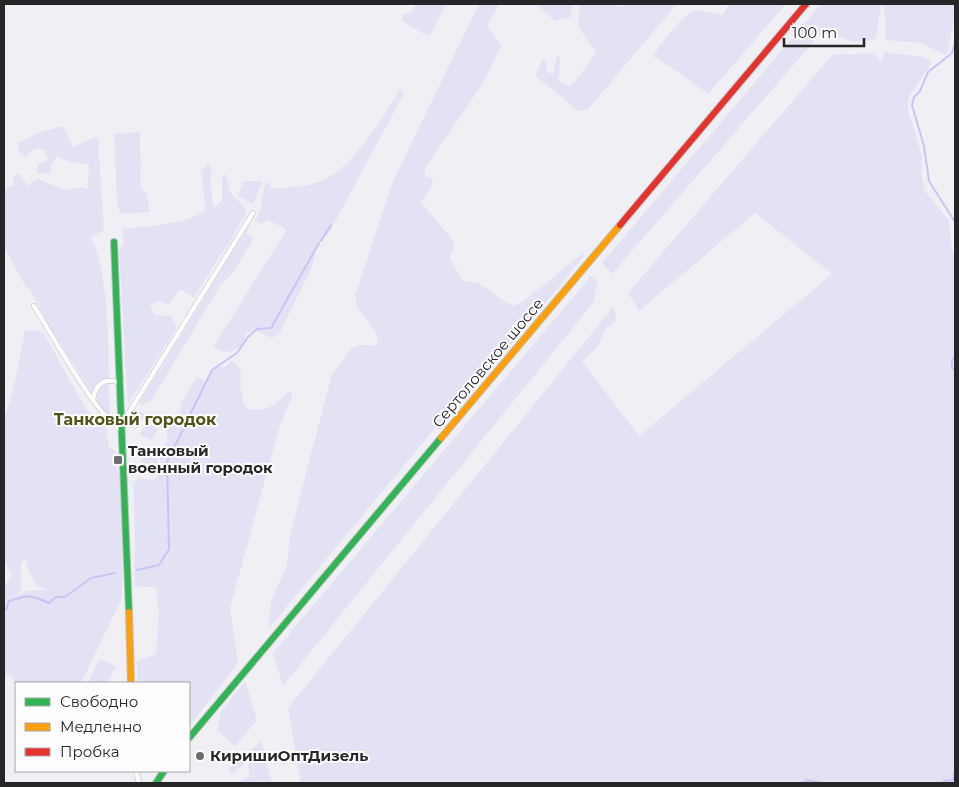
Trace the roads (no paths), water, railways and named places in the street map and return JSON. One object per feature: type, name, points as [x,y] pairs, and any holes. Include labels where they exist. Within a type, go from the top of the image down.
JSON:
[{"type":"main road","name":"Сертоловское шоссе","points":[[190,737],[806,4]]},
{"type":"main road","points":[[114,242],[121,383],[131,682]]},
{"type":"main road","points":[[156,783],[163,772]]},
{"type":"street","points":[[34,306],[93,400],[112,425],[122,427],[253,213]]},
{"type":"street","points":[[93,400],[96,387],[100,384],[111,381],[121,383]]},
{"type":"waterway","points":[[955,43],[952,53],[928,72],[920,91],[914,97],[912,105],[924,146],[929,181],[955,222]]},
{"type":"waterway","points":[[321,241],[331,225]]},
{"type":"waterway","points":[[137,570],[159,565],[169,549],[167,462],[212,370],[237,353],[248,337],[257,329],[271,328],[319,243]]},
{"type":"waterway","points":[[955,317],[955,330]]},
{"type":"waterway","points":[[955,357],[952,360],[952,368],[955,370]]},
{"type":"waterway","points":[[6,610],[9,601],[29,596],[49,603],[56,597],[65,597],[91,578],[115,573]]},
{"type":"waterway","points":[[944,783],[944,781],[953,780],[955,771]]},
{"type":"waterway","points":[[802,783],[807,780],[821,783]]},
{"type":"place","name":"Танковый военный городок","points":[[118,460]]},
{"type":"place","name":"КиришиОптДизель","points":[[200,756]]},
{"type":"district","name":"Танковый городок","points":[[135,419]]}]
